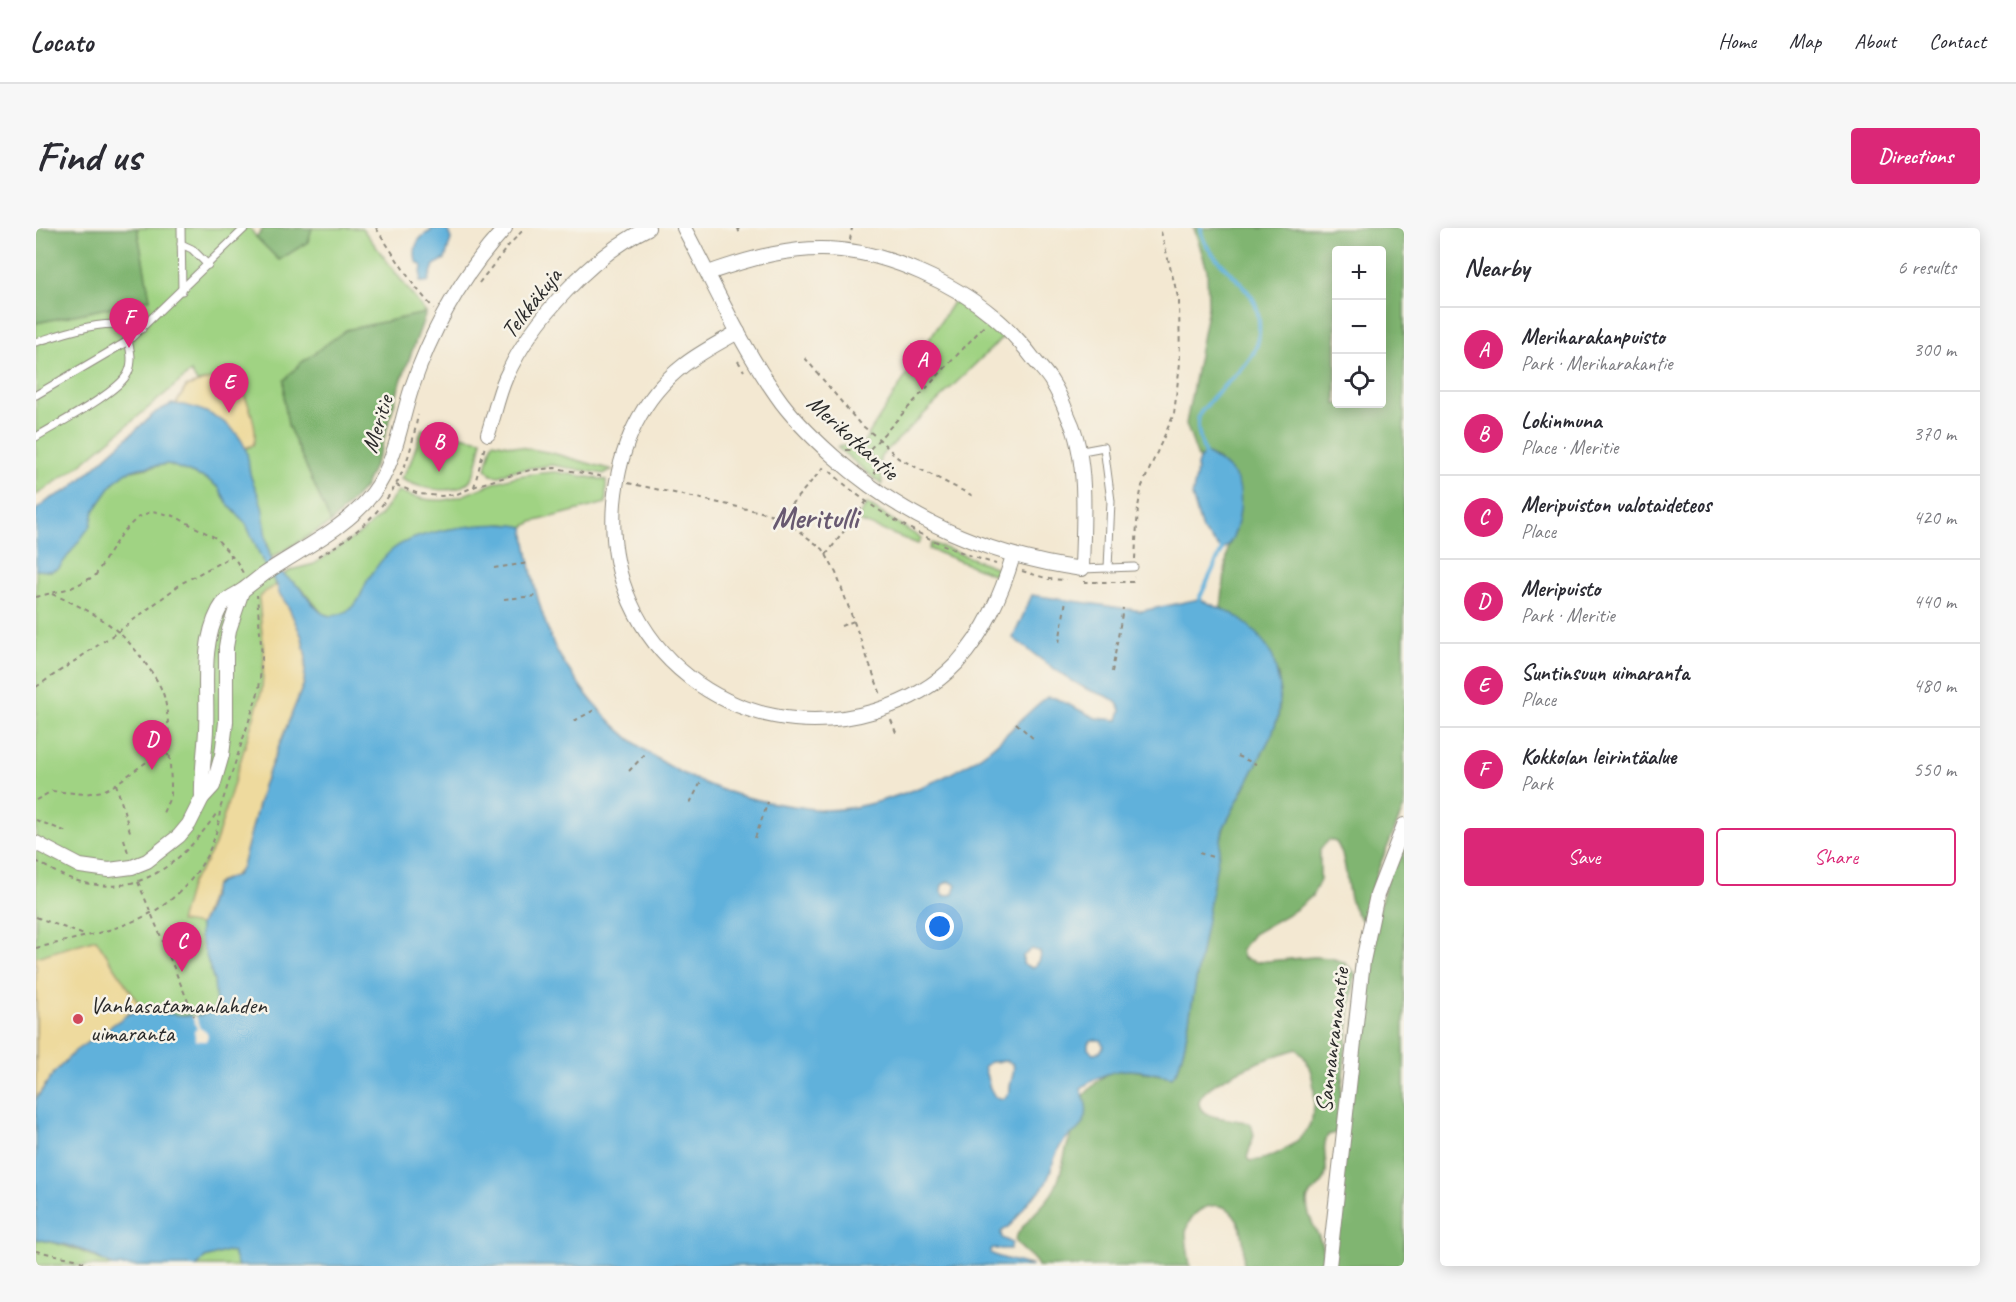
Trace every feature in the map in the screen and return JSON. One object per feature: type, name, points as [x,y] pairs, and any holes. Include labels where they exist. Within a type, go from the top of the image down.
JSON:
[{"type":"street","name":"Meritie","points":[[36,843],[80,866],[109,870],[132,867],[147,861],[179,836],[189,824],[202,798],[201,782],[207,721],[207,655],[210,631],[224,603],[364,504],[382,479],[392,456],[411,388],[441,318],[472,268],[505,228]]},
{"type":"street","name":"Telkkäkuja","points":[[488,434],[506,377],[536,326],[578,279],[633,235],[648,228]]},
{"type":"street","name":"Merikotkantie","points":[[684,228],[738,332],[777,397],[816,441],[829,461],[869,495],[1012,562],[1049,564],[1081,575]]},
{"type":"street","points":[[708,273],[779,252],[841,250],[898,264],[920,272],[962,294],[993,316],[1027,350],[1053,383],[1072,427],[1082,493],[1081,575]]},
{"type":"street","points":[[738,332],[682,367],[647,405],[633,427],[616,480],[613,516],[617,556],[628,599],[640,623],[664,656],[688,677],[728,702],[749,710],[783,718],[806,721],[833,720],[886,708],[915,695],[956,664],[990,617],[1004,587],[1012,562]]},
{"type":"street","name":"Sannanrannantie","points":[[1329,1266],[1364,961],[1377,895],[1404,825]]},
{"type":"lane","points":[[181,228],[182,291]]},
{"type":"lane","points":[[36,394],[128,341],[245,228]]},
{"type":"lane","points":[[181,244],[192,249],[208,265]]},
{"type":"lane","points":[[36,342],[88,326],[127,324],[142,329]]},
{"type":"lane","points":[[36,437],[108,393],[127,375],[132,361],[128,341]]},
{"type":"lane","points":[[1077,452],[1104,447],[1111,501],[1108,568]]},
{"type":"lane","points":[[1081,575],[1108,568],[1134,567]]},
{"type":"path","points":[[376,228],[413,284],[441,318]]},
{"type":"path","points":[[738,228],[741,236]]},
{"type":"path","points":[[1081,575],[1133,582],[1138,507],[1142,486],[1174,414],[1180,363],[1179,301],[1160,228]]},
{"type":"path","points":[[780,518],[829,461],[846,450],[868,450],[993,316]]},
{"type":"path","points":[[736,357],[748,376]]},
{"type":"path","points":[[805,358],[859,423],[879,438],[898,458],[975,497]]},
{"type":"path","points":[[474,487],[488,434]]},
{"type":"path","points":[[826,555],[869,495],[875,471],[874,460],[868,450]]},
{"type":"path","points":[[829,461],[845,486],[869,495],[927,537],[973,557],[1012,562],[1049,579],[1070,581]]},
{"type":"path","points":[[382,479],[419,494],[441,496],[457,494],[530,470],[555,468],[780,518],[824,549],[836,573],[897,735]]},
{"type":"path","points":[[36,597],[70,588],[95,576],[121,534],[137,518],[152,511],[174,516],[216,537],[232,556],[246,588]]},
{"type":"path","points":[[36,687],[119,631],[182,583],[232,556]]},
{"type":"path","points":[[494,568],[529,563]]},
{"type":"path","points":[[52,594],[89,611],[119,631],[159,684],[165,700],[170,755],[171,795],[163,813]]},
{"type":"path","points":[[504,600],[537,596]]},
{"type":"path","points":[[1059,643],[1066,600]]},
{"type":"path","points":[[1112,672],[1124,608]]},
{"type":"path","points":[[841,626],[854,621]]},
{"type":"path","points":[[574,721],[598,708]]},
{"type":"path","points":[[1016,723],[1035,740]]},
{"type":"path","points":[[629,771],[647,752]]},
{"type":"path","points":[[36,800],[52,791],[85,794],[103,791],[148,761],[170,755]]},
{"type":"path","points":[[1237,756],[1256,764]]},
{"type":"path","points":[[690,803],[701,782]]},
{"type":"path","points":[[116,784],[131,835]]},
{"type":"path","points":[[755,838],[768,802]]},
{"type":"path","points":[[36,820],[67,832]]},
{"type":"path","points":[[1199,853],[1216,858]]},
{"type":"path","points":[[150,913],[194,1016]]},
{"type":"path","points":[[36,917],[84,935]]},
{"type":"path","points":[[36,1251],[75,1259],[93,1266]]},
{"type":"green space","points":[[36,228],[137,228],[150,299],[36,323]]},
{"type":"green space","points":[[137,228],[250,228],[279,260],[307,242],[312,228],[362,228],[426,313],[346,330],[288,425],[331,523],[271,558],[264,529],[263,510],[248,469],[245,448],[250,447],[234,383],[229,381],[216,379],[197,382],[191,372],[79,466],[36,495],[36,323],[150,299]]},
{"type":"green space","points":[[264,228],[312,228],[308,242],[279,260],[256,237]]},
{"type":"green space","points":[[1194,228],[1404,228],[1404,807],[1377,872],[1363,921],[1352,904],[1341,851],[1336,842],[1329,840],[1320,849],[1320,880],[1312,896],[1297,909],[1253,934],[1241,950],[1243,958],[1256,962],[1314,957],[1331,958],[1345,963],[1355,973],[1336,1133],[1328,1135],[1326,1140],[1325,1178],[1307,1202],[1309,1215],[1322,1246],[1322,1266],[1243,1266],[1243,1240],[1238,1221],[1228,1209],[1213,1206],[1198,1211],[1188,1225],[1186,1237],[1190,1266],[1038,1266],[1015,1239],[1055,1188],[1070,1138],[1085,1116],[1086,1105],[1083,1097],[1099,1080],[1114,1071],[1131,1070],[1172,1077],[1178,1069],[1185,1043],[1217,855],[1224,827],[1272,734],[1278,717],[1280,696],[1278,674],[1250,627],[1221,608],[1228,547],[1239,519],[1237,481],[1218,459],[1205,453],[1199,460],[1186,424],[1208,307],[1207,269]],"holes":[[[1297,1049],[1312,1077],[1314,1089],[1313,1112],[1306,1131],[1288,1147],[1265,1158],[1250,1161],[1247,1158],[1254,1135],[1251,1124],[1207,1114],[1199,1102],[1205,1092],[1235,1072]]]},
{"type":"green space","points":[[955,299],[990,324],[1003,337],[880,457],[882,485],[837,447],[863,443]]},
{"type":"green space","points":[[426,313],[399,387],[380,452],[364,488],[331,523],[288,425],[284,402],[284,380],[302,362],[346,330]]},
{"type":"green space","points":[[422,429],[482,440],[476,469],[466,484],[449,490],[438,490],[418,486],[401,479],[410,464]]},
{"type":"green space","points":[[493,442],[552,453],[612,470],[604,474],[552,465],[510,471],[500,476],[491,475],[486,468]]},
{"type":"green space","points":[[168,464],[207,479],[219,488],[228,504],[246,524],[264,564],[288,606],[200,937],[213,974],[216,1004],[212,1012],[202,1016],[168,1014],[150,1010],[92,1039],[36,1099],[36,570],[51,571],[59,568],[90,525],[94,511],[114,482],[127,472]]},
{"type":"green space","points":[[556,472],[606,480],[606,503],[532,522],[524,527],[503,524],[444,530],[368,580],[357,603],[344,613],[332,617],[322,613],[302,589],[283,575],[291,570],[314,564],[362,532],[380,516],[398,491],[433,500],[446,500],[514,477]]},
{"type":"green space","points":[[867,504],[921,538],[918,544],[856,520]]},
{"type":"green space","points":[[932,543],[1002,570],[1000,577],[929,549]]},
{"type":"green space","points":[[1404,825],[1404,1266],[1329,1266],[1363,961]]},
{"type":"green space","points":[[36,1239],[76,1250],[113,1266],[36,1265]]},
{"type":"green space","points":[[227,1251],[233,1253],[238,1266],[197,1266],[205,1258]]},
{"type":"sand","points":[[211,379],[232,382],[239,387],[251,412],[255,431],[253,445],[245,448],[232,430],[216,418],[176,404],[186,387]]},
{"type":"sand","points":[[277,585],[302,637],[306,657],[304,683],[263,786],[242,867],[235,875],[216,885],[200,925],[180,922],[191,883],[215,845],[262,690],[264,658],[259,598],[267,590]]},
{"type":"sand","name":"Vanhasatamanlahden uimaranta","points":[[96,939],[143,1010],[119,1021],[76,1052],[51,1078],[36,1099],[36,957]]},
{"type":"water","points":[[431,228],[447,228],[451,239],[445,259],[434,265],[428,282],[420,282],[422,266],[416,261],[415,251],[419,240],[431,231]]},
{"type":"water","points":[[172,404],[183,405],[216,417],[234,431],[247,453],[249,470],[262,507],[272,560],[316,608],[326,615],[341,614],[354,606],[367,581],[380,563],[392,550],[403,543],[437,532],[476,525],[524,527],[535,587],[548,631],[573,676],[594,703],[642,748],[669,766],[728,792],[760,800],[817,810],[836,810],[872,803],[907,792],[949,775],[970,763],[997,743],[1047,697],[1055,698],[1096,718],[1118,720],[1121,710],[1114,701],[1074,682],[1013,638],[1032,595],[1142,611],[1199,599],[1233,614],[1250,627],[1273,657],[1280,687],[1278,717],[1272,734],[1223,829],[1185,1043],[1178,1069],[1172,1077],[1124,1070],[1104,1075],[1081,1088],[1086,1104],[1083,1124],[1060,1146],[1044,1187],[1001,1232],[1002,1238],[1012,1243],[1010,1249],[992,1249],[990,1253],[1033,1266],[238,1266],[233,1253],[227,1251],[205,1258],[197,1266],[113,1266],[87,1252],[67,1245],[36,1239],[36,1099],[53,1074],[75,1051],[130,1013],[150,1010],[158,1013],[192,1016],[213,1012],[216,1005],[214,981],[200,937],[200,925],[207,912],[214,888],[221,881],[237,875],[242,867],[263,786],[304,683],[306,657],[302,637],[288,606],[264,564],[246,524],[228,504],[219,488],[207,479],[168,464],[127,472],[114,482],[94,511],[91,525],[59,568],[51,571],[36,570],[36,510],[50,499],[70,489],[156,412]],"holes":[[[949,881],[956,885],[953,894],[945,896],[941,891],[942,885]],[[1032,949],[1040,952],[1039,961],[1032,968],[1023,964],[1023,956]],[[1092,1040],[1100,1040],[1104,1046],[1100,1052],[1093,1053],[1088,1049],[1088,1043]],[[1006,1061],[1013,1064],[1010,1091],[1004,1099],[995,1097],[990,1088],[984,1067],[990,1062]]]},
{"type":"water","points":[[1205,453],[1227,467],[1237,480],[1239,487],[1239,517],[1233,537],[1222,550],[1202,530],[1192,496],[1197,466]]},
{"type":"pier","points":[[192,1016],[196,1016],[200,1028],[207,1032],[206,1041],[196,1041],[194,1031],[197,1029]]},
{"type":"waterway","points":[[1201,228],[1207,247],[1241,283],[1254,301],[1259,325],[1257,343],[1247,363],[1202,410],[1198,421],[1205,456]]},
{"type":"waterway","points":[[1199,599],[1222,550],[1221,547]]},
{"type":"place","name":"Kokkolan leirintäalue","points":[[129,348]]},
{"type":"place","name":"Meriharakanpuisto","points":[[922,390]]},
{"type":"place","name":"Suntinsuun uimaranta","points":[[229,413]]},
{"type":"place","name":"Lokinmuna","points":[[439,472]]},
{"type":"place","name":"Meripuisto","points":[[152,770]]},
{"type":"place","name":"Meripuiston valotaideteos","points":[[182,972]]},
{"type":"place","name":"Vanhasatamanlahden uimaranta","points":[[78,1019]]},
{"type":"district","name":"Meritulli","points":[[815,518]]}]
